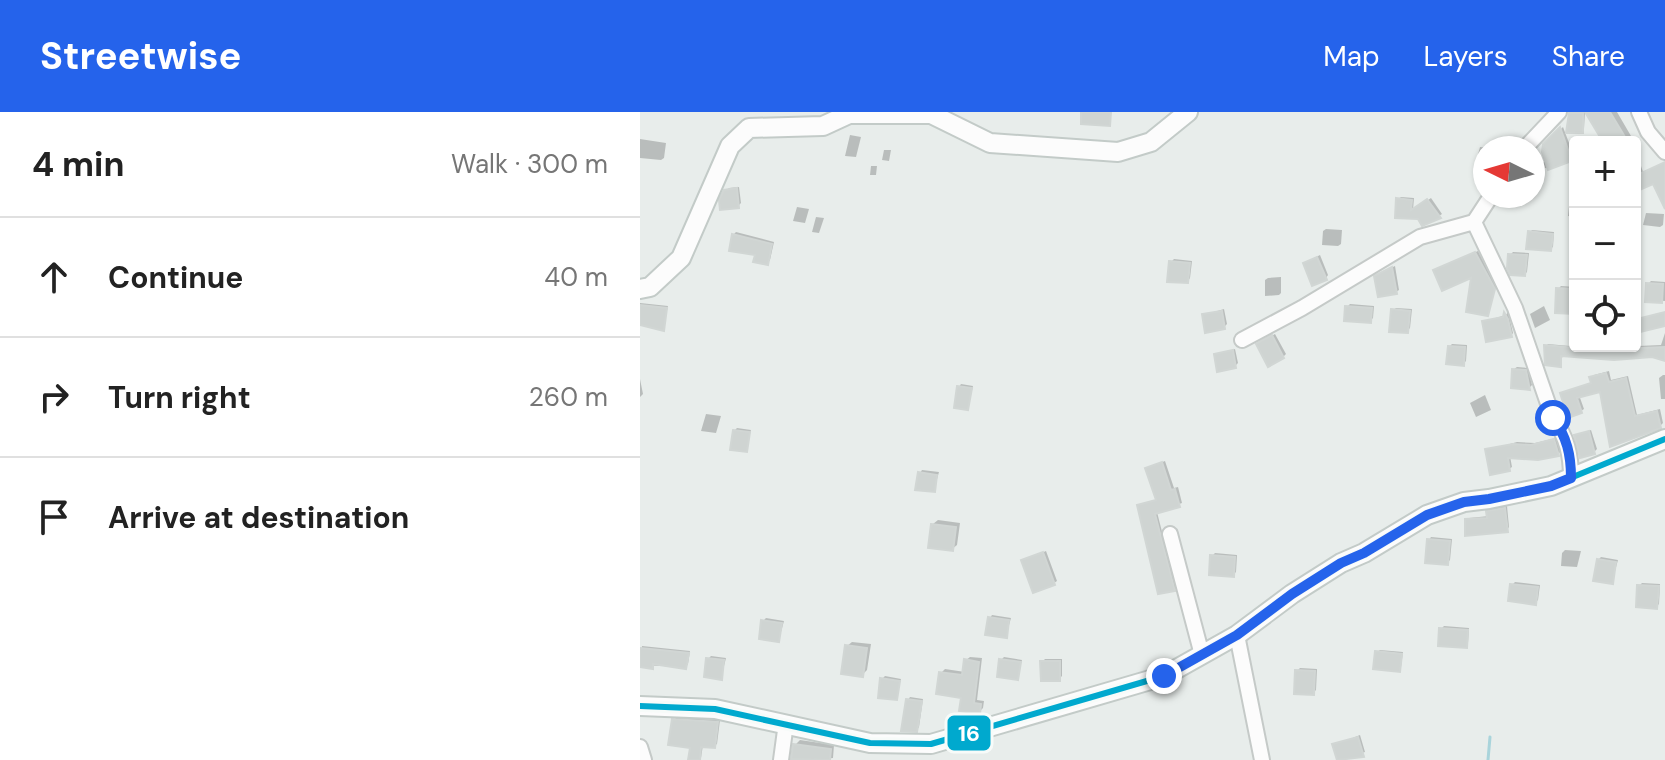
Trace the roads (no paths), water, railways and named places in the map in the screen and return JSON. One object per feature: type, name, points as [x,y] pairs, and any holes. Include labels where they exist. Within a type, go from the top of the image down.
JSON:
[{"type":"main road","points":[[640,289],[650,287],[681,258],[730,146],[749,128],[823,126],[849,114],[931,114],[990,143],[1118,152],[1151,142],[1188,112]]},
{"type":"main road","points":[[640,706],[715,709],[870,743],[931,752],[1164,676],[1237,635],[1292,594],[1427,515],[1464,502],[1520,493],[1571,478],[1665,439]]},
{"type":"street","points":[[1536,136],[1559,112]]},
{"type":"street","points":[[1639,112],[1648,132],[1665,152]]},
{"type":"street","points":[[1242,340],[1420,237],[1474,222],[1483,208]]},
{"type":"street","points":[[1474,222],[1515,308],[1553,418],[1564,433],[1571,460],[1571,478]]},
{"type":"street","points":[[1170,534],[1202,655]]},
{"type":"street","points":[[1237,635],[1262,760]]},
{"type":"street","points":[[781,760],[786,723]]},
{"type":"street","points":[[640,747],[644,760]]},
{"type":"waterway","points":[[1488,760],[1490,737]]}]
